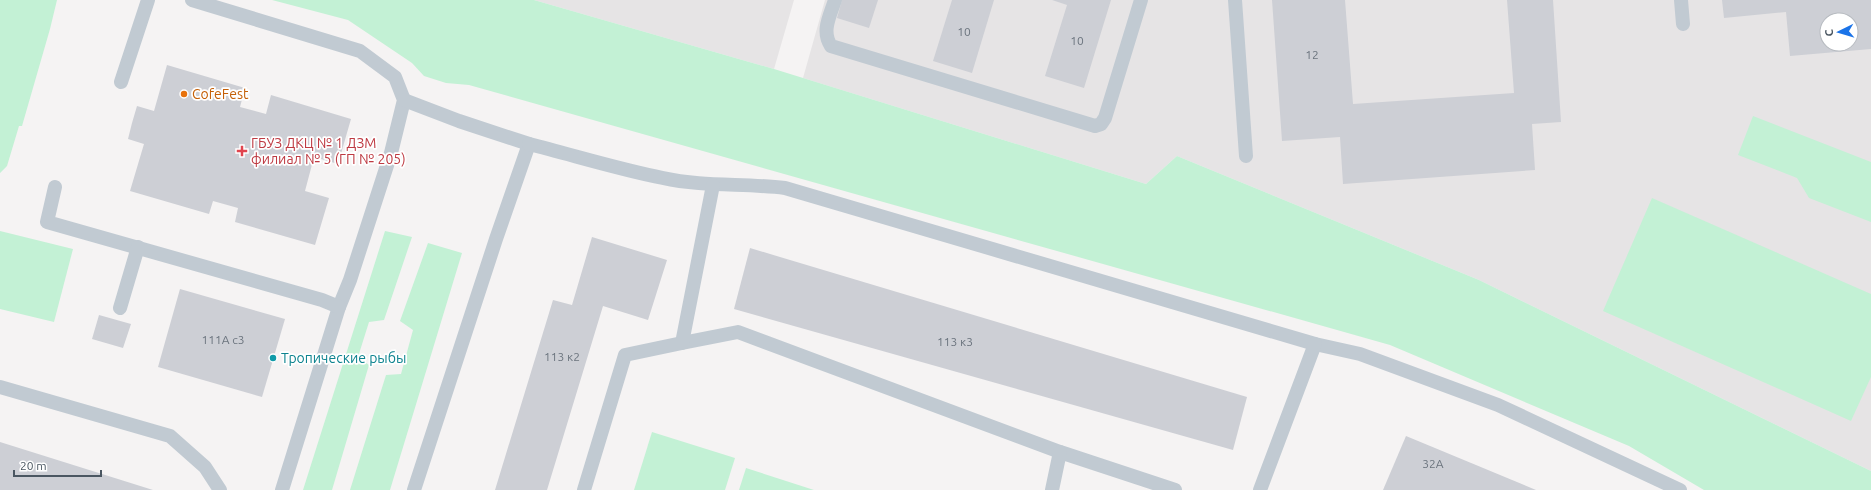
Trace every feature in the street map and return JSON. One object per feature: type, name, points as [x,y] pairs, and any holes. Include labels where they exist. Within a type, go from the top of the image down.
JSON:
[{"type":"lane","points":[[121,82],[148,0]]},
{"type":"lane","points":[[192,0],[360,51],[395,77],[404,100],[391,153],[350,280],[339,307],[282,490]]},
{"type":"lane","points":[[835,0],[826,31],[826,38],[831,46],[1095,126],[1101,124],[1105,118],[1141,0]]},
{"type":"lane","points":[[1235,0],[1246,156]]},
{"type":"lane","points":[[1681,0],[1683,24]]},
{"type":"lane","points":[[404,100],[459,121],[529,144],[663,178],[713,185],[753,184],[785,188],[1315,344],[1360,354],[1498,406],[1680,490]]},
{"type":"lane","points":[[414,490],[496,239],[529,144]]},
{"type":"lane","points":[[682,343],[713,185]]},
{"type":"lane","points":[[55,188],[46,222],[322,300],[339,307]]},
{"type":"lane","points":[[120,308],[138,247]]},
{"type":"lane","points":[[584,490],[625,355],[738,332],[1060,452],[1175,490]]},
{"type":"lane","points":[[1260,490],[1315,344]]},
{"type":"lane","points":[[0,387],[170,436],[205,467],[220,490]]},
{"type":"lane","points":[[1052,490],[1060,452]]},
{"type":"shaded area","points":[[534,0],[794,0],[774,69]]},
{"type":"shaded area","points":[[825,0],[1871,0],[1871,471],[1479,280],[1177,156],[1146,184],[803,78]]},
{"type":"green space","points":[[0,0],[57,0],[22,126],[19,126],[7,166],[0,173]]},
{"type":"green space","points":[[272,0],[534,0],[774,69],[1146,184],[1177,156],[1479,280],[1871,471],[1871,490],[1704,490],[1629,446],[1390,345],[469,85],[446,83],[424,76],[412,63],[348,20]]},
{"type":"green space","points":[[1753,116],[1871,162],[1871,222],[1809,198],[1797,178],[1738,155]]},
{"type":"green space","points":[[1652,198],[1871,294],[1871,377],[1851,421],[1603,311]]},
{"type":"green space","points":[[0,231],[73,249],[54,322],[0,309]]},
{"type":"green space","points":[[385,231],[412,237],[384,320],[369,322],[358,357],[369,365],[332,490],[303,490]]},
{"type":"green space","points":[[428,243],[462,253],[390,490],[350,490],[386,375],[401,374],[413,330],[400,321]]},
{"type":"green space","points":[[652,432],[735,458],[725,490],[634,490]]},
{"type":"green space","points":[[746,468],[814,490],[739,490]]},
{"type":"building","points":[[842,0],[878,0],[869,28],[837,18]]},
{"type":"building","points":[[952,0],[994,0],[972,73],[933,61]]},
{"type":"building","points":[[1052,0],[1111,0],[1084,88],[1045,76],[1067,5]]},
{"type":"building","points":[[1272,0],[1345,0],[1353,104],[1514,93],[1507,0],[1553,0],[1561,122],[1532,124],[1535,170],[1343,184],[1340,137],[1282,141]]},
{"type":"building","points":[[1722,0],[1871,0],[1871,49],[1859,50],[1859,12],[1819,12],[1819,52],[1836,52],[1790,56],[1786,12],[1724,18]]},
{"type":"building","name":"ГБУЗ ДКЦ № 1 ДЗМ филиал № 5 (ГП № 205)","points":[[167,65],[245,88],[240,107],[266,114],[271,95],[351,119],[338,164],[314,157],[305,191],[329,198],[315,245],[235,222],[238,208],[213,201],[209,214],[130,191],[144,144],[128,139],[132,123],[137,106],[154,111]]},
{"type":"building","points":[[592,237],[667,260],[648,320],[603,306],[547,490],[495,490],[553,300],[572,305]]},
{"type":"building","points":[[750,248],[1247,397],[1233,450],[734,309]]},
{"type":"building","points":[[180,289],[285,319],[262,397],[158,367]]},
{"type":"building","points":[[99,315],[131,324],[123,348],[92,339]]},
{"type":"building","points":[[1406,436],[1536,490],[1383,490]]},
{"type":"building","points":[[0,442],[153,490],[0,490]]},
{"type":"place","name":"CofeFest","points":[[184,94]]},
{"type":"place","name":"ГБУЗ ДКЦ № 1 ДЗМ филиал № 5 (ГП № 205)","points":[[242,151]]},
{"type":"place","name":"Тропические рыбы","points":[[273,358]]}]
